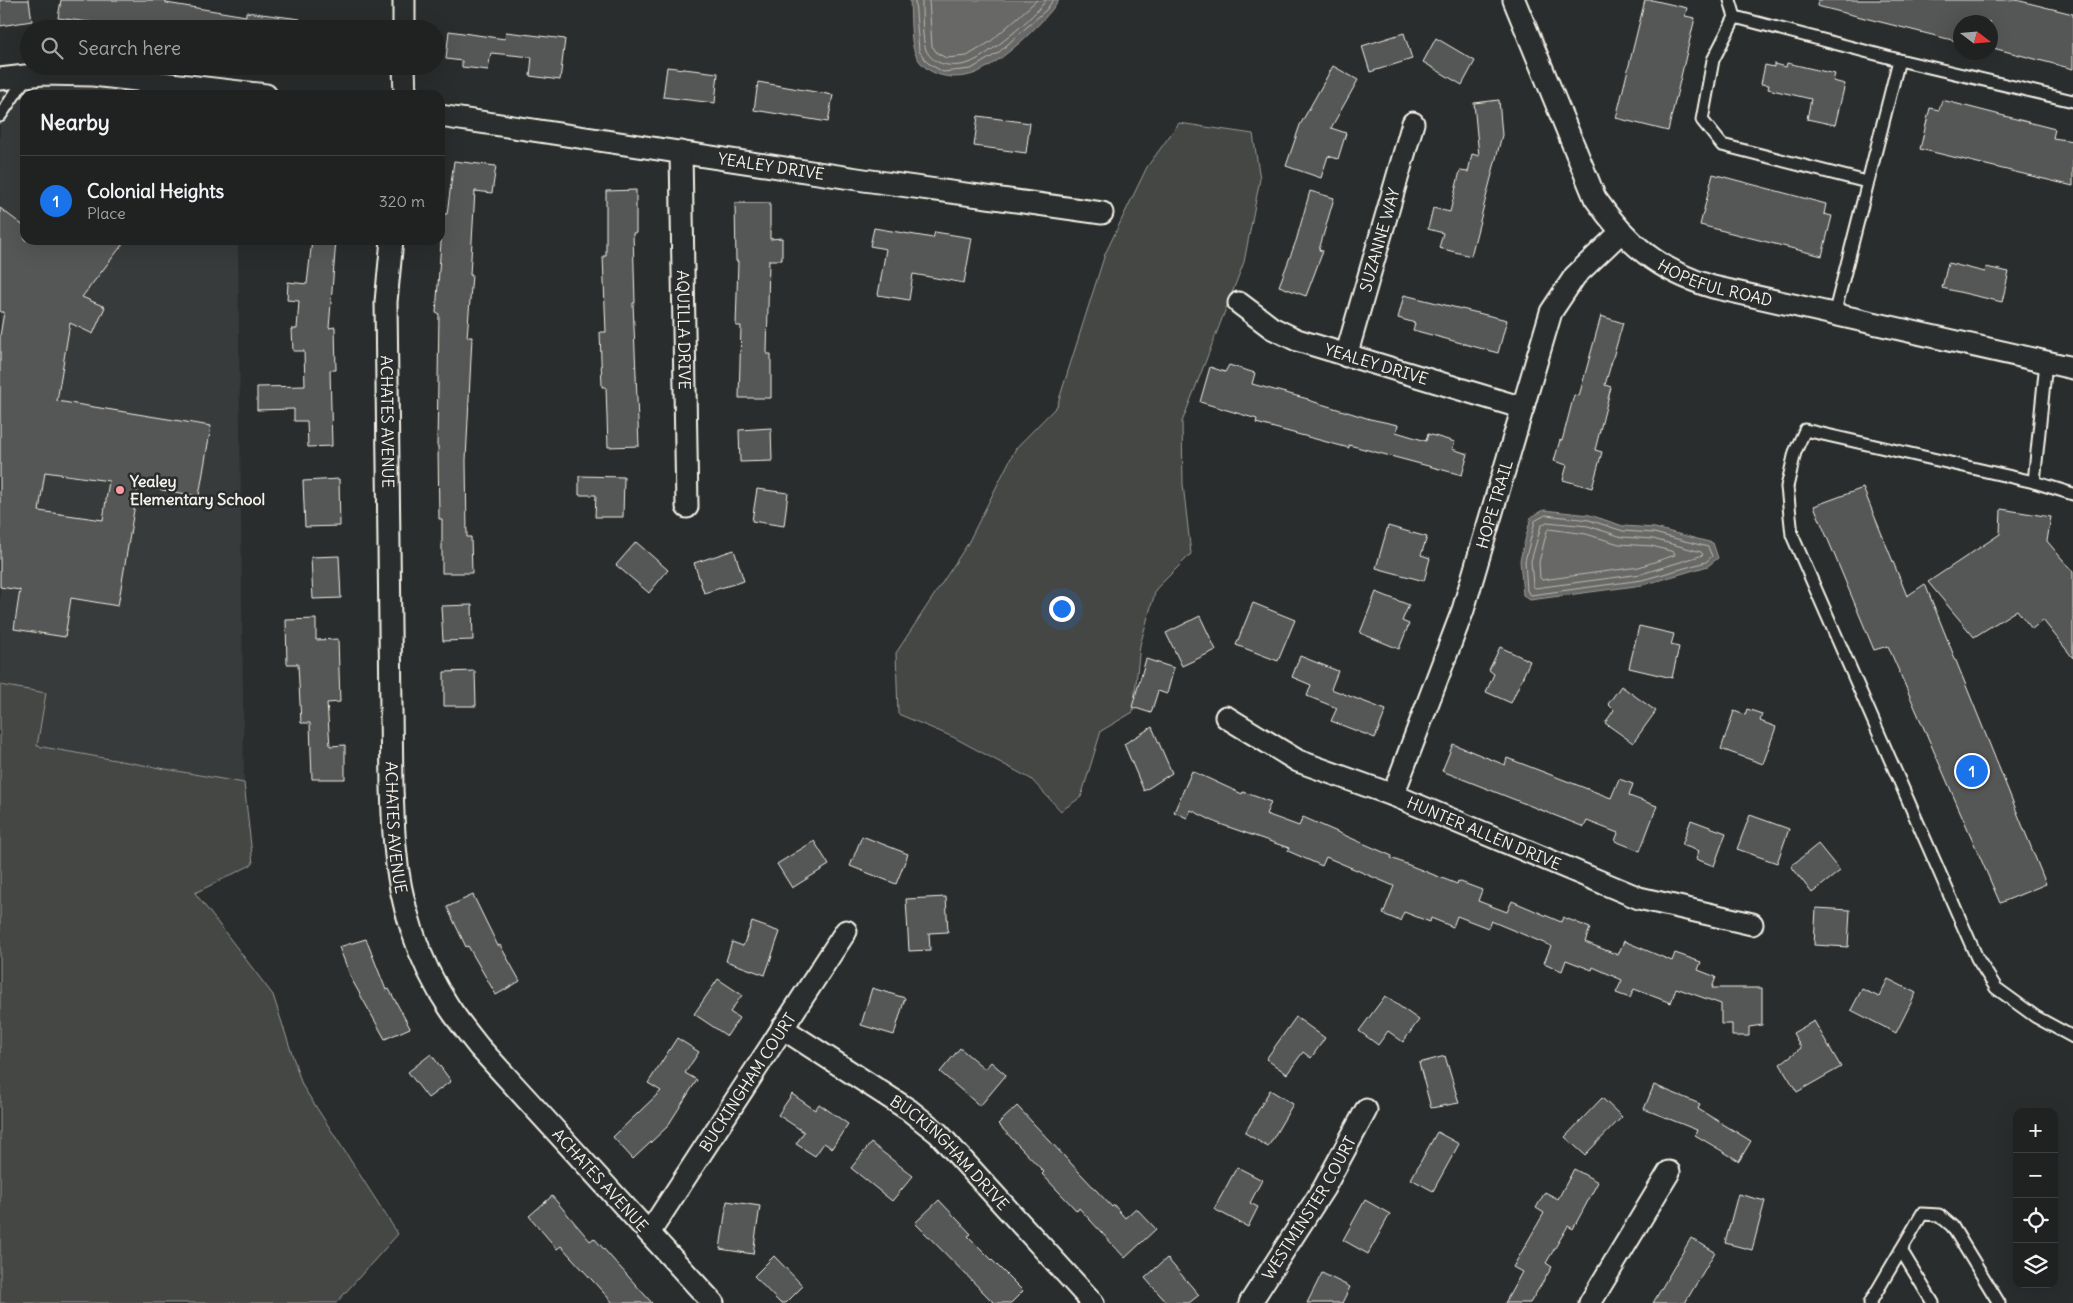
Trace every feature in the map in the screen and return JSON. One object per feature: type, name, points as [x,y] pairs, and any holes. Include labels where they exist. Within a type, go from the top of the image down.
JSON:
[{"type":"street","points":[[404,0],[404,20]]},
{"type":"street","name":"HOPEFUL ROAD","points":[[1514,0],[1595,198],[1621,232],[1648,257],[1690,280],[2073,368]]},
{"type":"street","points":[[0,79],[34,75]]},
{"type":"street","points":[[93,75],[223,90]]},
{"type":"street","points":[[404,75],[405,90]]},
{"type":"street","name":"YEALEY DRIVE","points":[[445,117],[864,180],[1102,213]]},
{"type":"street","name":"SUZANNE WAY","points":[[1346,356],[1413,123]]},
{"type":"street","name":"AQUILLA DRIVE","points":[[681,152],[687,507]]},
{"type":"street","name":"HOPE TRAIL","points":[[1393,795],[1463,610],[1551,312],[1576,276],[1621,232]]},
{"type":"street","name":"ACHATES AVENUE","points":[[392,245],[386,302],[392,789],[394,847],[401,891],[414,933],[429,971],[449,1007],[479,1047],[713,1303]]},
{"type":"street","name":"YEALEY DRIVE","points":[[1239,303],[1272,328],[1297,340],[1522,408]]},
{"type":"street","name":"HUNTER ALLEN DRIVE","points":[[1226,717],[1298,761],[1393,795],[1639,898],[1752,924]]},
{"type":"street","name":"BUCKINGHAM COURT","points":[[649,1234],[846,931]]},
{"type":"street","name":"BUCKINGHAM DRIVE","points":[[782,1028],[909,1110],[938,1133],[1094,1303]]},
{"type":"street","name":"WESTMINSTER COURT","points":[[1250,1303],[1324,1188],[1366,1110]]},
{"type":"street","points":[[1590,1303],[1669,1172]]},
{"type":"lane","points":[[1730,0],[1735,17],[1713,60],[1702,120],[1722,145],[1867,182]]},
{"type":"lane","points":[[1735,17],[1899,60],[2073,101]]},
{"type":"lane","points":[[1834,314],[1899,60]]},
{"type":"lane","points":[[0,116],[27,76]]},
{"type":"lane","points":[[2034,482],[2046,362]]},
{"type":"lane","points":[[2073,494],[2034,482],[1805,430],[1795,452],[1788,487],[1792,535],[1977,958],[1996,988],[2036,1017],[2073,1038]]},
{"type":"lane","points":[[1870,1303],[1922,1214],[1939,1215],[1952,1226],[1999,1303]]},
{"type":"lane","points":[[1901,1250],[1933,1303]]},
{"type":"shaded area","name":"Yealey Elementary School","points":[[0,79],[166,90],[20,90],[20,245],[238,245],[244,783],[0,739]]},
{"type":"shaded area","points":[[1179,123],[1253,134],[1260,179],[1244,262],[1182,422],[1183,484],[1191,554],[1156,589],[1140,645],[1133,712],[1101,731],[1081,797],[1061,811],[1031,779],[953,737],[898,714],[896,653],[967,545],[1016,448],[1057,406],[1105,254],[1147,167]]},
{"type":"shaded area","points":[[0,685],[46,693],[37,746],[244,783],[253,864],[195,893],[273,995],[302,1085],[398,1234],[336,1303],[0,1303]]},
{"type":"water","points":[[910,0],[1059,0],[1043,20],[1008,53],[973,74],[956,77],[932,72],[919,61],[912,42]]},
{"type":"water","points":[[1544,510],[1590,515],[1623,526],[1655,528],[1713,543],[1718,558],[1708,566],[1643,585],[1530,600],[1523,595],[1520,560],[1531,517]]},
{"type":"building","points":[[0,0],[29,0],[32,20],[20,20],[20,23],[0,26]]},
{"type":"building","points":[[61,0],[166,0],[166,3],[246,16],[246,12],[300,20],[73,20],[58,18]]},
{"type":"building","points":[[1645,0],[1687,8],[1685,16],[1695,18],[1668,131],[1616,118]]},
{"type":"building","points":[[1818,0],[2016,0],[2073,14],[2073,69],[1998,49],[1998,15],[1953,15],[1953,40],[1817,6]]},
{"type":"building","points":[[449,31],[505,39],[506,32],[565,39],[560,80],[530,76],[532,57],[491,53],[488,70],[462,67],[462,61],[446,59]]},
{"type":"building","points":[[1404,33],[1412,59],[1370,72],[1362,46]]},
{"type":"building","points":[[1436,38],[1475,61],[1462,85],[1423,62]]},
{"type":"building","points":[[1787,63],[1835,74],[1833,81],[1845,84],[1835,125],[1807,119],[1811,99],[1768,89],[1769,85],[1761,84],[1765,65],[1774,67],[1774,64],[1786,67]]},
{"type":"building","points":[[1333,66],[1358,80],[1331,128],[1346,133],[1338,159],[1328,156],[1321,178],[1286,166],[1300,125]]},
{"type":"building","points":[[667,67],[718,73],[715,103],[663,97]]},
{"type":"building","points":[[758,82],[833,95],[828,122],[754,110]]},
{"type":"building","points":[[1499,100],[1502,135],[1471,256],[1439,248],[1443,233],[1428,229],[1433,208],[1450,212],[1460,171],[1468,172],[1472,154],[1479,156],[1474,103]]},
{"type":"building","points":[[1942,100],[2055,129],[2053,138],[2073,141],[2073,186],[1920,149],[1930,108],[1939,110]]},
{"type":"building","points":[[978,116],[1030,123],[1026,153],[974,146]]},
{"type":"building","points":[[454,161],[496,166],[492,193],[475,191],[470,275],[472,275],[467,337],[472,337],[466,460],[467,537],[471,537],[472,573],[442,573],[442,519],[439,519],[437,446],[439,314],[436,313],[441,245],[445,245],[445,214],[447,214]]},
{"type":"building","points":[[1713,174],[1826,204],[1824,214],[1832,216],[1822,256],[1700,225]]},
{"type":"building","points":[[636,190],[636,233],[633,233],[635,303],[633,303],[639,446],[608,447],[606,387],[602,387],[600,332],[606,332],[603,256],[606,256],[606,191]]},
{"type":"building","points":[[1310,191],[1334,198],[1319,250],[1323,251],[1306,296],[1279,286],[1296,241]]},
{"type":"building","points":[[735,203],[770,203],[770,239],[782,238],[782,260],[769,260],[767,354],[771,354],[771,398],[739,398],[741,326],[736,326],[738,261],[736,261]]},
{"type":"building","name":"Yealey Elementary School","points":[[0,208],[20,223],[20,245],[122,245],[82,297],[105,307],[93,334],[70,323],[57,401],[211,426],[199,496],[138,486],[118,606],[71,598],[65,637],[14,629],[20,590],[0,587],[0,336],[4,312],[0,312]],"holes":[[[45,472],[109,481],[103,520],[39,511]]]},
{"type":"building","points":[[874,228],[933,238],[935,232],[972,238],[964,283],[913,274],[909,300],[878,295],[886,249],[870,246]]},
{"type":"building","points":[[311,245],[336,245],[329,328],[335,327],[336,370],[330,370],[332,446],[308,447],[307,421],[294,421],[294,409],[257,410],[257,387],[305,386],[304,351],[293,351],[292,329],[297,329],[299,301],[287,300],[288,282],[307,284]]},
{"type":"building","points":[[1948,263],[1985,272],[1986,267],[2009,272],[2002,302],[1942,288]]},
{"type":"building","points":[[1404,295],[1507,320],[1498,353],[1413,330],[1415,323],[1398,318]]},
{"type":"building","points":[[1601,316],[1623,323],[1605,385],[1611,387],[1595,450],[1602,452],[1592,488],[1563,480],[1567,465],[1554,461],[1560,440],[1562,441],[1574,395],[1579,396]]},
{"type":"building","points":[[1229,365],[1255,373],[1252,384],[1308,399],[1370,419],[1398,425],[1396,432],[1426,441],[1428,434],[1455,442],[1452,449],[1468,454],[1462,475],[1256,423],[1257,419],[1200,402],[1210,367],[1225,372]]},
{"type":"building","points":[[771,428],[772,461],[740,462],[739,430]]},
{"type":"building","points":[[579,476],[624,477],[623,517],[595,517],[596,495],[579,495]]},
{"type":"building","points":[[339,479],[340,526],[305,527],[303,481]]},
{"type":"building","points":[[1863,488],[1907,596],[1925,584],[2046,884],[2000,903],[1888,646],[1874,650],[1814,506]]},
{"type":"building","points":[[757,489],[788,493],[784,526],[752,521]]},
{"type":"building","points":[[2001,509],[2051,517],[2047,541],[2073,572],[2073,658],[2043,620],[2032,629],[2017,610],[1974,637],[1928,582],[2000,534]]},
{"type":"building","points":[[1388,526],[1427,537],[1421,555],[1430,558],[1424,581],[1376,568]]},
{"type":"building","points":[[636,542],[668,570],[649,593],[616,565]]},
{"type":"building","points":[[734,550],[744,581],[704,593],[694,563]]},
{"type":"building","points":[[339,556],[341,598],[313,599],[311,557]]},
{"type":"building","points":[[1376,592],[1409,605],[1402,621],[1409,624],[1399,649],[1360,633]]},
{"type":"building","points":[[1253,603],[1295,620],[1278,661],[1236,645]]},
{"type":"building","points":[[472,605],[473,640],[443,641],[441,606]]},
{"type":"building","points":[[1200,616],[1216,650],[1182,666],[1166,633]]},
{"type":"building","points":[[316,619],[316,640],[338,639],[340,702],[327,703],[330,746],[345,745],[345,779],[312,779],[310,723],[301,723],[298,664],[287,664],[286,620]]},
{"type":"building","points":[[1639,626],[1674,634],[1671,645],[1679,647],[1672,678],[1629,668]]},
{"type":"building","points":[[1500,647],[1530,661],[1511,703],[1486,692],[1494,674],[1489,670]]},
{"type":"building","points":[[1300,656],[1338,671],[1331,689],[1386,710],[1375,738],[1331,721],[1337,708],[1307,696],[1311,685],[1292,677]]},
{"type":"building","points":[[1146,659],[1174,668],[1167,694],[1158,691],[1151,713],[1132,707]]},
{"type":"building","points":[[475,671],[476,706],[444,706],[444,672]]},
{"type":"building","points":[[1621,686],[1656,711],[1633,743],[1605,723],[1614,710],[1608,704]]},
{"type":"building","points":[[1747,709],[1762,714],[1760,721],[1776,727],[1763,764],[1721,749],[1734,711],[1745,715]]},
{"type":"building","points":[[1152,727],[1172,773],[1144,791],[1124,744]]},
{"type":"building","points":[[1453,744],[1505,765],[1507,758],[1611,798],[1619,779],[1633,784],[1629,796],[1657,806],[1640,851],[1615,841],[1618,833],[1587,821],[1584,827],[1442,771]]},
{"type":"building","points":[[1192,771],[1242,794],[1243,792],[1271,802],[1266,814],[1299,826],[1303,817],[1392,856],[1391,858],[1457,884],[1458,881],[1482,890],[1478,901],[1507,912],[1512,901],[1561,922],[1563,917],[1590,928],[1585,942],[1618,955],[1624,941],[1672,961],[1675,953],[1701,962],[1698,970],[1716,977],[1712,988],[1762,988],[1762,1025],[1749,1027],[1749,1036],[1732,1036],[1732,1024],[1721,1024],[1721,1004],[1676,988],[1671,1003],[1634,989],[1630,998],[1616,993],[1622,980],[1593,967],[1592,970],[1566,960],[1562,971],[1544,963],[1551,946],[1491,921],[1488,928],[1457,916],[1453,927],[1431,918],[1430,922],[1404,912],[1400,921],[1383,914],[1394,886],[1326,857],[1322,866],[1288,851],[1289,848],[1217,823],[1191,810],[1187,818],[1174,812]]},
{"type":"building","points":[[1750,815],[1789,829],[1777,863],[1737,849]]},
{"type":"building","points":[[1691,820],[1726,833],[1714,866],[1696,859],[1699,851],[1682,845]]},
{"type":"building","points":[[862,836],[908,854],[896,884],[850,866]]},
{"type":"building","points":[[814,841],[829,865],[792,888],[777,864]]},
{"type":"building","points":[[1818,844],[1840,871],[1812,893],[1791,866]]},
{"type":"building","points":[[473,895],[498,946],[500,945],[520,981],[496,995],[468,946],[466,947],[447,907]]},
{"type":"building","points":[[946,897],[948,932],[929,933],[930,950],[909,951],[906,899]]},
{"type":"building","points":[[1816,908],[1850,910],[1848,947],[1814,945]]},
{"type":"building","points":[[752,922],[780,932],[765,975],[726,961],[732,942],[743,946]]},
{"type":"building","points":[[366,939],[386,990],[389,989],[410,1028],[385,1039],[352,980],[339,947]]},
{"type":"building","points":[[718,979],[742,995],[730,1012],[739,1018],[727,1036],[694,1014]]},
{"type":"building","points":[[1888,979],[1916,993],[1896,1033],[1851,1010],[1862,989],[1879,997]]},
{"type":"building","points":[[872,988],[905,998],[894,1035],[861,1025]]},
{"type":"building","points":[[1385,996],[1419,1020],[1403,1042],[1388,1031],[1378,1045],[1359,1031]]},
{"type":"building","points":[[1296,1017],[1325,1038],[1311,1058],[1303,1052],[1287,1074],[1266,1059]]},
{"type":"building","points":[[1814,1021],[1841,1067],[1797,1092],[1780,1064],[1801,1048],[1793,1033]]},
{"type":"building","points":[[677,1038],[699,1052],[685,1073],[697,1080],[667,1127],[633,1159],[613,1137],[661,1091],[648,1083]]},
{"type":"building","points":[[960,1048],[985,1069],[991,1062],[1006,1075],[980,1106],[940,1072]]},
{"type":"building","points":[[431,1054],[451,1081],[428,1098],[408,1072]]},
{"type":"building","points":[[1445,1056],[1459,1103],[1431,1108],[1419,1063]]},
{"type":"building","points":[[1654,1085],[1700,1104],[1698,1109],[1751,1141],[1739,1161],[1695,1135],[1697,1130],[1644,1109]]},
{"type":"building","points":[[1270,1090],[1293,1104],[1268,1147],[1245,1133]]},
{"type":"building","points":[[792,1094],[815,1110],[819,1104],[848,1124],[832,1148],[824,1143],[815,1156],[796,1144],[804,1132],[778,1115]]},
{"type":"building","points":[[1602,1098],[1622,1117],[1585,1155],[1565,1137]]},
{"type":"building","points":[[1017,1106],[1112,1207],[1114,1205],[1125,1218],[1136,1208],[1156,1229],[1125,1258],[1079,1208],[1077,1211],[1042,1174],[1044,1172],[998,1124]]},
{"type":"building","points":[[1437,1132],[1459,1144],[1433,1191],[1411,1179]]},
{"type":"building","points":[[871,1143],[913,1176],[892,1201],[851,1168]]},
{"type":"building","points":[[1237,1167],[1262,1180],[1250,1203],[1258,1207],[1248,1227],[1214,1209]]},
{"type":"building","points":[[1574,1169],[1598,1182],[1573,1229],[1568,1226],[1546,1263],[1552,1267],[1530,1303],[1505,1303],[1522,1272],[1513,1267],[1544,1213],[1536,1208],[1545,1192],[1558,1199]]},
{"type":"building","points":[[1738,1194],[1765,1201],[1752,1250],[1725,1243]]},
{"type":"building","points":[[552,1196],[590,1241],[594,1238],[652,1303],[613,1303],[561,1246],[557,1249],[529,1216]]},
{"type":"building","points":[[939,1200],[971,1234],[968,1236],[1023,1291],[1011,1303],[994,1303],[915,1223]]},
{"type":"building","points":[[1365,1200],[1390,1214],[1368,1254],[1343,1240]]},
{"type":"building","points":[[727,1201],[760,1206],[753,1254],[720,1249]]},
{"type":"building","points":[[1691,1238],[1715,1252],[1685,1303],[1653,1303]]},
{"type":"building","points":[[774,1256],[803,1286],[786,1303],[780,1303],[754,1276]]},
{"type":"building","points":[[1167,1258],[1199,1295],[1189,1303],[1167,1303],[1145,1278]]},
{"type":"building","points":[[1322,1273],[1350,1287],[1342,1303],[1307,1303]]},
{"type":"place","name":"Yealey Elementary School","points":[[120,490]]},
{"type":"place","name":"Colonial Heights","points":[[1972,771]]}]
